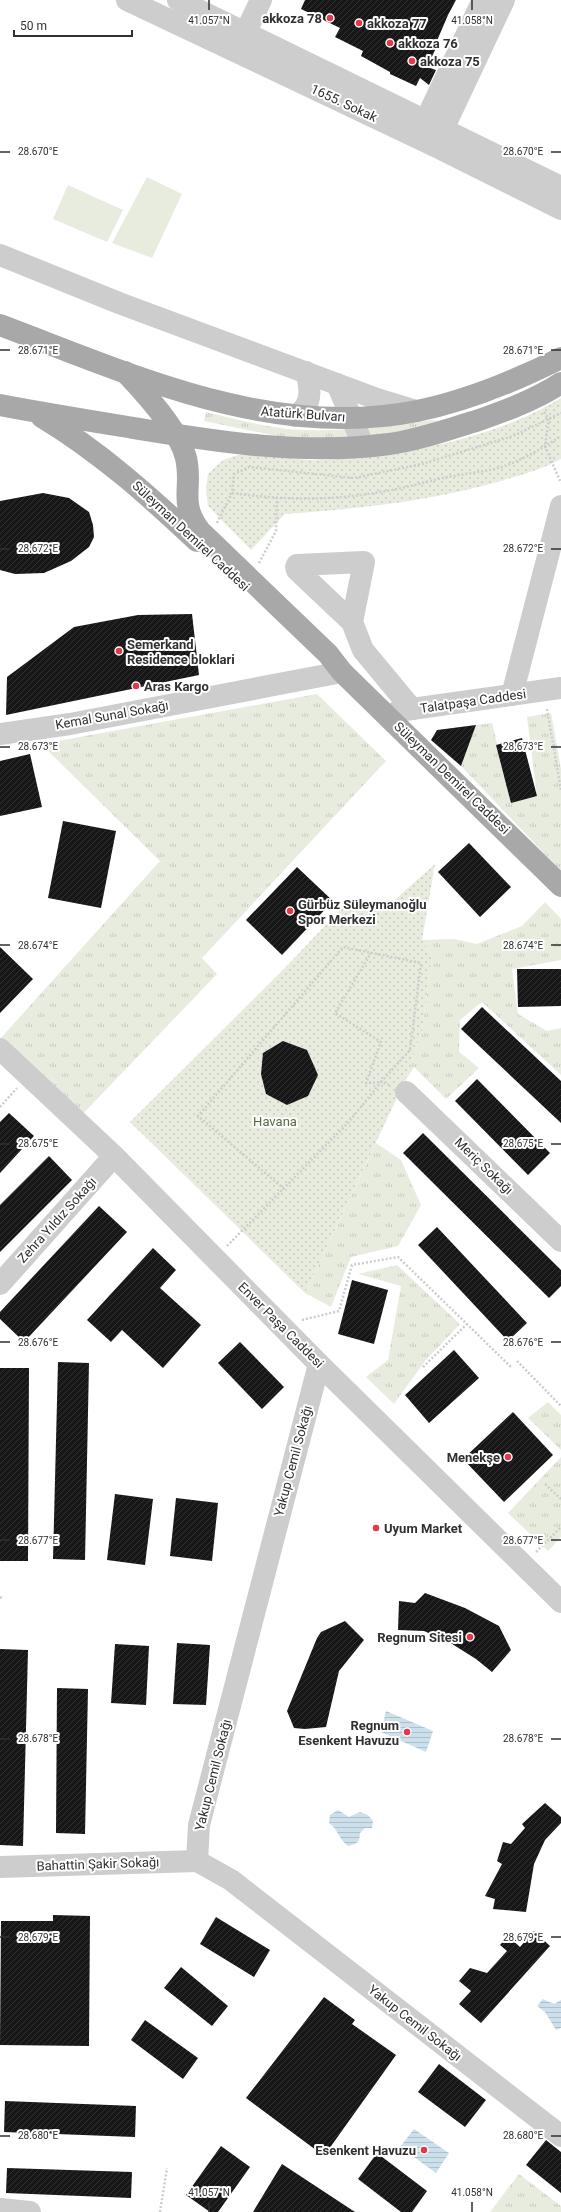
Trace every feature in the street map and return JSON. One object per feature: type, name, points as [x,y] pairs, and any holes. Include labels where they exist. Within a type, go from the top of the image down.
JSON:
[{"type":"main road","name":"Atatürk Bulvarı","points":[[0,326],[125,372],[205,399],[235,406],[295,416],[351,418],[416,411],[482,392],[561,358]]},
{"type":"main road","name":"Süleyman Demirel Caddesi","points":[[125,372],[176,436],[185,454],[188,474],[187,508],[195,524],[208,539],[328,654],[342,672],[561,886]]},
{"type":"main road","points":[[0,405],[176,436],[314,448],[364,447],[407,441],[470,422],[536,398],[561,383]]},
{"type":"main road","name":"Süleyman Demirel Caddesi","points":[[32,411],[92,449],[128,477],[324,660],[342,672]]},
{"type":"main road","points":[[188,474],[205,455],[229,446],[244,443]]},
{"type":"street","name":"1655. Sokak","points":[[127,0],[236,52],[561,187]]},
{"type":"street","name":"1655. Sokak","points":[[178,0],[245,32],[430,133],[561,209]]},
{"type":"street","points":[[236,52],[261,0]]},
{"type":"street","points":[[430,133],[483,0]]},
{"type":"street","points":[[430,133],[504,0]]},
{"type":"street","points":[[0,255],[119,302],[336,384],[416,411]]},
{"type":"street","points":[[295,416],[304,409],[310,397],[310,384],[306,372]]},
{"type":"street","points":[[336,384],[364,447]]},
{"type":"street","points":[[512,695],[561,506]]},
{"type":"street","points":[[352,622],[363,650],[412,709]]},
{"type":"street","name":"Kemal Sunal Sokağı","points":[[0,734],[70,724],[342,672]]},
{"type":"street","name":"Talatpaşa Caddesi","points":[[385,713],[553,689]]},
{"type":"street","name":"Enver Paşa Caddesi","points":[[0,1049],[114,1156],[319,1364],[561,1602]]},
{"type":"street","name":"Meriç Sokağı","points":[[406,1092],[561,1241]]},
{"type":"street","name":"Zehra Yıldız Sokağı","points":[[0,1284],[114,1156]]},
{"type":"street","name":"Yakup Cemil Sokağı","points":[[319,1364],[199,1825],[197,1861],[231,1880],[561,2136]]},
{"type":"street","name":"Bahattin Şakir Sokağı","points":[[0,1867],[197,1861]]},
{"type":"street","points":[[0,2209],[30,2212]]},
{"type":"path","points":[[549,419],[545,446],[561,483]]},
{"type":"path","points":[[208,539],[232,493],[277,498],[337,498],[380,493],[448,477],[492,470],[534,453],[561,436]]},
{"type":"path","points":[[250,580],[276,532],[277,498]]},
{"type":"path","points":[[553,689],[561,790]]},
{"type":"path","points":[[215,1259],[348,1123],[381,1082],[410,1050],[421,963],[343,947],[198,1116],[284,1188]]},
{"type":"path","points":[[371,953],[335,1013],[381,1042],[366,1083],[381,1082],[406,1092]]},
{"type":"path","points":[[0,1108],[28,1075]]},
{"type":"path","points":[[280,1325],[339,1311],[352,1266],[398,1257],[511,1367]]},
{"type":"path","points":[[423,1367],[467,1324]]},
{"type":"path","points":[[517,1362],[561,1406]]},
{"type":"path","points":[[545,1484],[561,1499]]},
{"type":"path","points":[[523,1565],[561,1527]]},
{"type":"path","points":[[160,2212],[167,2168]]},
{"type":"green space","points":[[147,177],[182,194],[152,258],[112,243]]},
{"type":"green space","points":[[68,185],[123,210],[107,242],[53,219]]},
{"type":"green space","points":[[561,398],[561,459],[519,476],[423,499],[368,507],[285,514],[251,550],[208,506],[206,490],[208,474],[222,461],[236,456],[260,454],[298,459],[323,460],[352,458],[414,449],[477,435],[535,412]]},
{"type":"green space","points":[[206,412],[267,426],[305,430],[360,428],[433,420],[440,423],[422,431],[332,440],[286,438],[204,421]]},
{"type":"green space","points":[[317,694],[386,761],[202,958],[217,974],[76,1121],[0,1039],[160,861],[41,744]]},
{"type":"green space","points":[[551,713],[561,769],[561,871],[461,766],[476,725],[492,723],[511,802],[537,796],[527,717]]},
{"type":"green space","name":"Havana","points":[[435,864],[422,940],[432,955],[422,1031],[404,1083],[305,1293],[130,1122],[280,973],[345,905],[389,905]]},
{"type":"green space","points":[[545,902],[561,919],[561,960],[512,969],[518,1014],[547,1031],[561,1028],[561,1075],[482,1002],[460,1020],[459,1052],[479,1068],[446,1099],[414,1067],[404,1083],[422,1031],[432,955],[422,940],[454,939],[477,944],[522,926]]},
{"type":"green space","points":[[376,1143],[401,1160],[421,1205],[398,1246],[351,1257],[331,1307],[305,1293]]},
{"type":"green space","points":[[397,1265],[460,1324],[425,1361],[394,1404],[366,1377],[388,1360],[401,1286],[358,1274]]},
{"type":"green space","points":[[548,1402],[561,1415],[561,1450],[528,1418]]},
{"type":"green space","points":[[561,1457],[561,1537],[548,1551],[508,1513]]},
{"type":"green space","points":[[519,2174],[561,2206],[561,2212],[490,2212]]},
{"type":"water","name":"Regnum Esenkent Havuzu","points":[[386,1711],[433,1731],[426,1752],[381,1732]]},
{"type":"water","points":[[338,1810],[349,1817],[360,1812],[368,1815],[373,1821],[372,1828],[365,1828],[360,1833],[357,1842],[348,1846],[342,1841],[332,1825],[329,1823],[330,1815]]},
{"type":"water","points":[[543,1999],[554,2004],[561,2000],[561,2028],[556,2030],[545,2012],[537,2006]]},
{"type":"water","name":"Esenkent Havuzu","points":[[414,2129],[449,2153],[436,2173],[400,2147]]},
{"type":"building","points":[[305,0],[456,0],[448,15],[436,43],[437,46],[427,67],[436,70],[429,85],[420,78],[416,86],[390,74],[390,72],[361,56],[363,51],[335,37],[340,28],[301,9]]},
{"type":"building","points":[[43,493],[69,498],[89,512],[93,525],[94,537],[89,547],[71,561],[44,573],[15,574],[0,570],[0,501]]},
{"type":"building","name":"Semerkand Residence bloklari","points":[[192,614],[199,675],[6,715],[7,677],[74,627],[138,615]]},
{"type":"building","points":[[476,725],[461,766],[431,740],[437,730]]},
{"type":"building","points":[[522,738],[537,796],[511,803],[496,745]]},
{"type":"building","points":[[30,754],[42,807],[0,816],[0,761]]},
{"type":"building","points":[[63,821],[116,831],[101,908],[48,898]]},
{"type":"building","points":[[469,843],[511,887],[480,917],[438,872]]},
{"type":"building","name":"Gürbüz Süleymanoğlu Spor Merkezi","points":[[297,867],[333,901],[282,955],[246,920]]},
{"type":"building","points":[[0,947],[33,979],[0,1013]]},
{"type":"building","points":[[517,969],[561,969],[561,1006],[518,1007]]},
{"type":"building","points":[[482,1007],[561,1081],[561,1123],[461,1029]]},
{"type":"building","points":[[283,1041],[307,1050],[318,1075],[308,1096],[287,1105],[266,1094],[261,1074],[263,1053]]},
{"type":"building","points":[[477,1079],[550,1153],[528,1175],[455,1101]]},
{"type":"building","points":[[9,1113],[34,1136],[0,1173],[0,1122]]},
{"type":"building","points":[[423,1133],[561,1270],[561,1286],[549,1298],[403,1153]]},
{"type":"building","points":[[49,1156],[72,1180],[0,1252],[0,1205]]},
{"type":"building","points":[[99,1206],[127,1232],[24,1342],[0,1319],[0,1312]]},
{"type":"building","points":[[437,1227],[527,1323],[508,1341],[418,1245]]},
{"type":"building","points":[[153,1248],[176,1270],[160,1288],[201,1325],[163,1368],[122,1330],[111,1342],[87,1320]]},
{"type":"building","points":[[352,1280],[388,1290],[374,1344],[338,1334]]},
{"type":"building","points":[[240,1342],[284,1387],[262,1409],[218,1363]]},
{"type":"building","points":[[454,1350],[479,1378],[429,1423],[405,1395]]},
{"type":"building","points":[[58,1362],[89,1363],[85,1560],[53,1559]]},
{"type":"building","points":[[0,1368],[29,1368],[28,1561],[0,1561]]},
{"type":"building","name":"Menekşe","points":[[513,1412],[553,1455],[504,1502],[463,1459]]},
{"type":"building","points":[[115,1494],[153,1499],[145,1565],[107,1560]]},
{"type":"building","points":[[176,1498],[218,1503],[212,1561],[170,1556]]},
{"type":"building","name":"Regnum Sitesi","points":[[425,1593],[465,1608],[499,1626],[511,1650],[492,1672],[476,1659],[449,1642],[424,1631],[398,1630],[399,1601],[415,1603]]},
{"type":"building","name":"Regnum Sitesi","points":[[345,1621],[364,1640],[339,1671],[326,1727],[305,1729],[294,1728],[287,1711],[317,1638],[321,1632]]},
{"type":"building","points":[[177,1643],[210,1645],[206,1705],[173,1704]]},
{"type":"building","points":[[115,1644],[149,1646],[146,1705],[111,1703]]},
{"type":"building","points":[[0,1649],[28,1650],[23,1846],[0,1845]]},
{"type":"building","points":[[57,1688],[88,1689],[85,1834],[56,1833]]},
{"type":"building","points":[[545,1803],[561,1817],[561,1823],[545,1840],[534,1864],[526,1912],[493,1909],[495,1899],[485,1896],[502,1864],[497,1861],[503,1842],[511,1844],[525,1828],[522,1824]]},
{"type":"building","points":[[53,1915],[90,1916],[89,2046],[0,2045],[1,1921],[53,1921]]},
{"type":"building","points":[[216,1917],[270,1950],[254,1977],[200,1944]]},
{"type":"building","points":[[534,1931],[550,1946],[481,2023],[459,2004],[471,1991],[459,1981],[470,1968],[487,1973],[507,1951],[500,1945],[508,1936],[520,1947]]},
{"type":"building","points":[[181,1967],[228,2006],[212,2026],[164,1988]]},
{"type":"building","points":[[324,1997],[355,2020],[352,2024],[396,2055],[324,2156],[246,2098]]},
{"type":"building","points":[[145,2020],[198,2058],[183,2079],[131,2040]]},
{"type":"building","points":[[439,2064],[486,2100],[465,2127],[418,2092]]},
{"type":"building","points":[[5,2101],[136,2106],[135,2137],[4,2132]]},
{"type":"building","points":[[546,2140],[561,2152],[561,2193],[526,2165]]},
{"type":"building","points":[[221,2146],[250,2167],[218,2212],[210,2212],[186,2195]]},
{"type":"building","points":[[377,2153],[427,2191],[412,2212],[401,2212],[358,2179]]},
{"type":"building","points":[[282,2164],[355,2212],[253,2212]]},
{"type":"building","points":[[7,2168],[132,2172],[131,2198],[6,2193]]},
{"type":"place","name":"akkoza 78","points":[[330,18]]},
{"type":"place","name":"akkoza 77","points":[[359,23]]},
{"type":"place","name":"akkoza 76","points":[[390,43]]},
{"type":"place","name":"akkoza 75","points":[[412,61]]},
{"type":"place","name":"Semerkand Residence bloklari","points":[[119,651]]},
{"type":"place","name":"Aras Kargo","points":[[136,686]]},
{"type":"place","name":"Gürbüz Süleymanoğlu Spor Merkezi","points":[[290,911]]},
{"type":"place","name":"Menekşe","points":[[508,1457]]},
{"type":"place","name":"Uyum Market","points":[[376,1528]]},
{"type":"place","name":"Regnum Sitesi","points":[[470,1637]]},
{"type":"place","name":"Regnum Esenkent Havuzu","points":[[407,1732]]},
{"type":"place","name":"Esenkent Havuzu","points":[[424,2150]]}]
